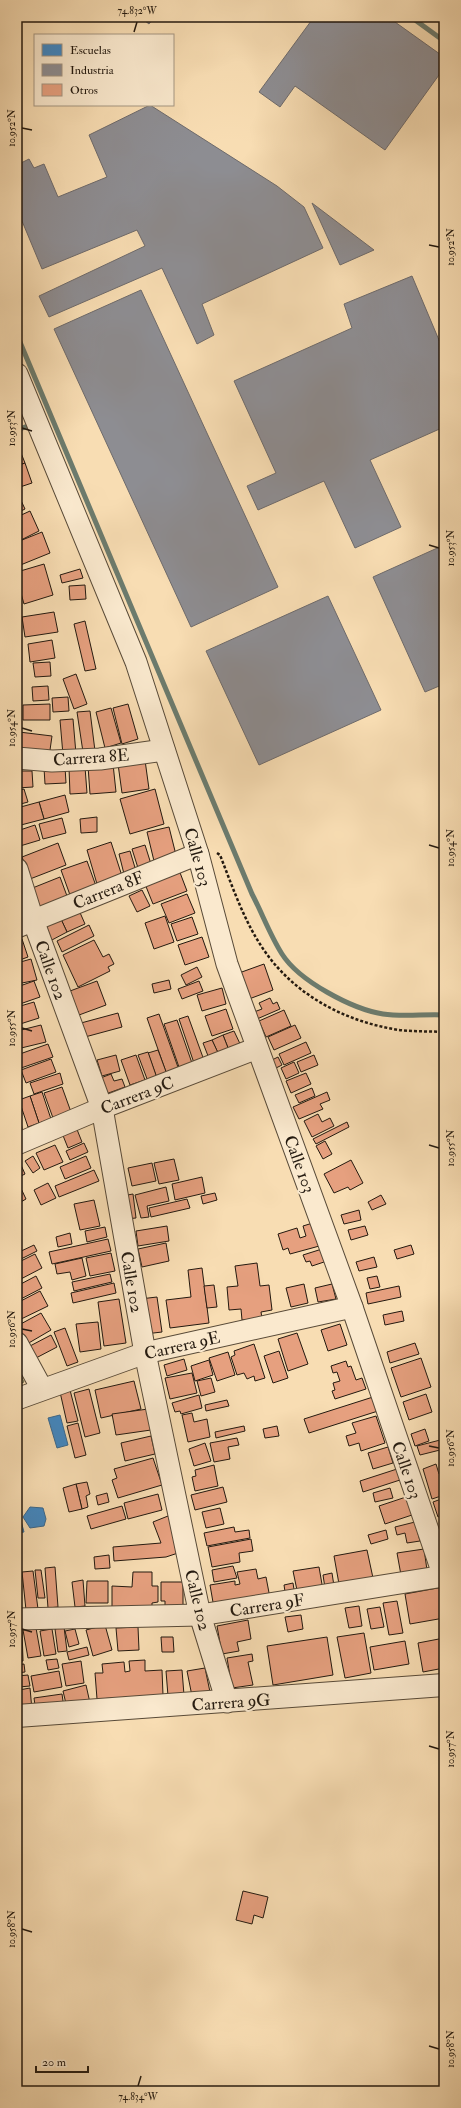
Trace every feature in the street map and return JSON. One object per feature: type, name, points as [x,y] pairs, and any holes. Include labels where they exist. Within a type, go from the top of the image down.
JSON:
[{"type":"street","name":"Calle 103","points":[[17,374],[136,662],[198,854],[228,964],[257,1048],[352,1307],[444,1576]]},
{"type":"street","name":"Carrera 8E","points":[[17,758],[65,761],[100,759],[164,750]]},
{"type":"street","name":"Carrera 8F","points":[[25,924],[198,854]]},
{"type":"street","name":"Calle 102","points":[[17,869],[25,924],[102,1108],[145,1353],[200,1616],[227,1702]]},
{"type":"street","name":"Carrera 9C","points":[[17,1144],[102,1108],[257,1048]]},
{"type":"street","name":"Carrera 9E","points":[[17,1399],[145,1353],[352,1307]]},
{"type":"street","points":[[17,1343],[42,1389]]},
{"type":"street","name":"Carrera 9F","points":[[17,1618],[200,1616],[444,1576]]},
{"type":"street","name":"Carrera 9G","points":[[17,1716],[444,1686]]},
{"type":"path","points":[[198,854],[215,852],[220,855],[242,911],[265,953],[287,979],[315,999],[338,1012],[366,1024],[394,1030],[444,1032]]},
{"type":"green space","points":[[17,1368],[24,1382],[17,1385]]},
{"type":"building: Escuelas","points":[[60,1415],[68,1445],[57,1448],[48,1418]]},
{"type":"building: Escuelas","points":[[17,1506],[24,1532],[17,1533]]},
{"type":"building: Escuelas","points":[[30,1507],[43,1508],[46,1519],[44,1526],[30,1528],[23,1517]]},
{"type":"building: Industria","points":[[140,17],[154,17],[149,24]]},
{"type":"building: Industria","points":[[314,17],[388,17],[444,57],[444,68],[385,150],[295,86],[280,107],[259,92]]},
{"type":"building: Industria","points":[[148,106],[152,106],[277,186],[304,207],[323,248],[202,304],[214,335],[197,344],[162,268],[49,317],[39,296],[145,246],[137,230],[42,269],[17,209],[17,165],[29,159],[34,168],[44,164],[58,197],[107,177],[89,135]]},
{"type":"building: Industria","points":[[312,203],[374,250],[340,265]]},
{"type":"building: Industria","points":[[412,276],[444,352],[444,427],[370,460],[401,527],[355,548],[324,481],[258,510],[247,486],[276,473],[234,381],[352,328],[344,304]]},
{"type":"building: Industria","points":[[141,290],[278,587],[191,627],[54,329]]},
{"type":"building: Industria","points":[[444,545],[444,684],[425,692],[373,577]]},
{"type":"building: Industria","points":[[328,596],[381,710],[259,765],[206,651]]},
{"type":"building: Otros","points":[[17,443],[25,463],[17,466]]},
{"type":"building: Otros","points":[[25,463],[32,483],[17,488],[17,466]]},
{"type":"building: Otros","points":[[17,492],[25,509],[17,513]]},
{"type":"building: Otros","points":[[30,511],[39,531],[17,542],[17,517]]},
{"type":"building: Otros","points":[[42,532],[50,553],[18,566],[17,542]]},
{"type":"building: Otros","points":[[44,564],[53,595],[24,604],[17,579],[17,572]]},
{"type":"building: Otros","points":[[80,569],[83,578],[62,583],[60,575]]},
{"type":"building: Otros","points":[[85,585],[86,599],[70,600],[69,586]]},
{"type":"building: Otros","points":[[54,612],[58,632],[25,637],[22,617]]},
{"type":"building: Otros","points":[[85,621],[96,669],[85,671],[74,624]]},
{"type":"building: Otros","points":[[52,640],[55,658],[30,662],[28,644]]},
{"type":"building: Otros","points":[[50,662],[51,676],[35,677],[33,663]]},
{"type":"building: Otros","points":[[76,674],[87,704],[74,709],[63,679]]},
{"type":"building: Otros","points":[[48,686],[49,700],[33,701],[32,687]]},
{"type":"building: Otros","points":[[68,697],[69,711],[53,712],[52,698]]},
{"type":"building: Otros","points":[[50,704],[50,720],[23,720],[23,705]]},
{"type":"building: Otros","points":[[128,704],[138,739],[122,744],[113,708]]},
{"type":"building: Otros","points":[[111,708],[121,743],[105,748],[96,712]]},
{"type":"building: Otros","points":[[90,711],[95,751],[83,752],[77,712]]},
{"type":"building: Otros","points":[[73,719],[76,754],[63,755],[60,720]]},
{"type":"building: Otros","points":[[19,732],[52,736],[49,757],[17,749]]},
{"type":"building: Otros","points":[[145,760],[149,789],[122,793],[118,764]]},
{"type":"building: Otros","points":[[113,764],[116,792],[90,794],[88,766]]},
{"type":"building: Otros","points":[[65,767],[66,783],[45,784],[44,768]]},
{"type":"building: Otros","points":[[85,767],[87,793],[70,794],[69,768]]},
{"type":"building: Otros","points":[[17,771],[32,771],[33,787],[17,788]]},
{"type":"building: Otros","points":[[24,789],[28,802],[17,805],[17,791]]},
{"type":"building: Otros","points":[[155,789],[164,824],[130,834],[120,799]]},
{"type":"building: Otros","points":[[65,795],[69,812],[44,819],[39,802]]},
{"type":"building: Otros","points":[[39,802],[44,819],[17,826],[17,808]]},
{"type":"building: Otros","points":[[97,817],[97,832],[81,833],[80,819]]},
{"type":"building: Otros","points":[[62,818],[66,833],[43,839],[39,824]]},
{"type":"building: Otros","points":[[35,825],[40,840],[20,846],[17,831]]},
{"type":"building: Otros","points":[[169,827],[176,855],[154,861],[147,832]]},
{"type":"building: Otros","points":[[111,842],[122,876],[97,884],[87,850]]},
{"type":"building: Otros","points":[[58,843],[66,865],[30,879],[22,857]]},
{"type":"building: Otros","points":[[145,845],[151,864],[138,868],[132,849]]},
{"type":"building: Otros","points":[[130,851],[136,871],[124,874],[119,854]]},
{"type":"building: Otros","points":[[87,861],[96,886],[70,895],[61,870]]},
{"type":"building: Otros","points":[[179,870],[187,891],[153,904],[145,884]]},
{"type":"building: Otros","points":[[60,877],[67,896],[37,908],[30,889]]},
{"type":"building: Otros","points":[[142,890],[150,906],[137,912],[129,896]]},
{"type":"building: Otros","points":[[187,894],[195,913],[169,923],[161,904]]},
{"type":"building: Otros","points":[[78,908],[85,924],[67,932],[60,917]]},
{"type":"building: Otros","points":[[165,916],[174,942],[154,949],[145,923]]},
{"type":"building: Otros","points":[[60,917],[67,932],[50,941],[42,925]]},
{"type":"building: Otros","points":[[192,917],[198,934],[177,941],[171,924]]},
{"type":"building: Otros","points":[[89,925],[94,936],[62,952],[57,941]]},
{"type":"building: Otros","points":[[202,937],[209,957],[185,965],[178,945]]},
{"type":"building: Otros","points":[[22,939],[28,957],[17,961],[17,941]]},
{"type":"building: Otros","points":[[94,940],[103,957],[109,954],[114,964],[108,967],[110,971],[78,987],[63,955]]},
{"type":"building: Otros","points":[[31,959],[37,980],[17,984],[17,963]]},
{"type":"building: Otros","points":[[264,964],[273,990],[249,999],[239,973]]},
{"type":"building: Otros","points":[[197,967],[202,977],[186,985],[181,975]]},
{"type":"building: Otros","points":[[169,980],[171,989],[154,993],[152,984]]},
{"type":"building: Otros","points":[[34,981],[40,997],[17,1005],[17,987]]},
{"type":"building: Otros","points":[[97,981],[106,1005],[79,1015],[70,991]]},
{"type":"building: Otros","points":[[199,981],[203,991],[182,999],[178,989]]},
{"type":"building: Otros","points":[[222,988],[226,1004],[202,1011],[197,995]]},
{"type":"building: Otros","points":[[270,998],[273,1004],[277,1002],[280,1009],[257,1019],[254,1012],[262,1009],[259,1003]]},
{"type":"building: Otros","points":[[34,1002],[39,1018],[17,1025],[17,1007]]},
{"type":"building: Otros","points":[[226,1009],[233,1029],[212,1036],[205,1016]]},
{"type":"building: Otros","points":[[284,1010],[291,1026],[266,1037],[259,1021]]},
{"type":"building: Otros","points":[[118,1013],[122,1027],[85,1037],[81,1023]]},
{"type":"building: Otros","points":[[159,1014],[179,1070],[167,1075],[147,1018]]},
{"type":"building: Otros","points":[[188,1016],[205,1063],[195,1066],[179,1019]]},
{"type":"building: Otros","points":[[177,1020],[193,1066],[180,1070],[164,1024]]},
{"type":"building: Otros","points":[[41,1025],[46,1042],[17,1049],[17,1031]]},
{"type":"building: Otros","points":[[295,1025],[301,1038],[274,1050],[268,1037]]},
{"type":"building: Otros","points":[[234,1031],[242,1048],[230,1053],[223,1035]]},
{"type":"building: Otros","points":[[223,1035],[230,1053],[220,1057],[212,1040]]},
{"type":"building: Otros","points":[[212,1040],[220,1057],[210,1061],[203,1043]]},
{"type":"building: Otros","points":[[306,1042],[311,1053],[284,1065],[279,1054]]},
{"type":"building: Otros","points":[[48,1044],[53,1057],[21,1068],[17,1055]]},
{"type":"building: Otros","points":[[158,1050],[168,1077],[158,1081],[148,1053]]},
{"type":"building: Otros","points":[[148,1052],[158,1081],[149,1084],[138,1055]]},
{"type":"building: Otros","points":[[116,1055],[120,1071],[102,1076],[97,1060]]},
{"type":"building: Otros","points":[[136,1055],[145,1080],[130,1085],[121,1060]]},
{"type":"building: Otros","points":[[314,1055],[318,1065],[301,1072],[297,1062]]},
{"type":"building: Otros","points":[[278,1057],[282,1065],[274,1069],[270,1061]]},
{"type":"building: Otros","points":[[51,1059],[56,1072],[26,1083],[21,1070]]},
{"type":"building: Otros","points":[[294,1062],[299,1073],[286,1079],[281,1068]]},
{"type":"building: Otros","points":[[60,1073],[63,1084],[34,1094],[30,1083]]},
{"type":"building: Otros","points":[[306,1073],[311,1084],[291,1093],[286,1081]]},
{"type":"building: Otros","points":[[111,1074],[114,1081],[122,1079],[125,1087],[103,1095],[98,1079]]},
{"type":"building: Otros","points":[[62,1087],[71,1112],[53,1118],[44,1093]]},
{"type":"building: Otros","points":[[312,1088],[315,1096],[299,1103],[295,1095]]},
{"type":"building: Otros","points":[[42,1092],[51,1119],[39,1123],[30,1096]]},
{"type":"building: Otros","points":[[327,1092],[330,1100],[320,1104],[323,1109],[299,1119],[293,1107]]},
{"type":"building: Otros","points":[[30,1096],[39,1123],[28,1127],[19,1100]]},
{"type":"building: Otros","points":[[19,1105],[22,1129],[17,1130],[17,1106]]},
{"type":"building: Otros","points":[[318,1114],[322,1122],[330,1118],[334,1126],[312,1137],[304,1121]]},
{"type":"building: Otros","points":[[347,1122],[349,1127],[316,1144],[313,1139]]},
{"type":"building: Otros","points":[[76,1127],[82,1142],[68,1148],[62,1133]]},
{"type":"building: Otros","points":[[325,1141],[332,1154],[323,1159],[316,1146]]},
{"type":"building: Otros","points":[[84,1143],[88,1152],[70,1160],[66,1151]]},
{"type":"building: Otros","points":[[55,1145],[63,1162],[44,1170],[36,1153]]},
{"type":"building: Otros","points":[[17,1156],[25,1174],[17,1178]]},
{"type":"building: Otros","points":[[33,1156],[40,1168],[33,1173],[25,1161]]},
{"type":"building: Otros","points":[[86,1156],[91,1168],[65,1179],[60,1167]]},
{"type":"building: Otros","points":[[174,1159],[179,1180],[159,1184],[154,1163]]},
{"type":"building: Otros","points":[[351,1160],[363,1183],[350,1190],[348,1187],[334,1193],[324,1174]]},
{"type":"building: Otros","points":[[152,1163],[156,1181],[132,1186],[128,1168]]},
{"type":"building: Otros","points":[[94,1170],[99,1181],[59,1197],[55,1186]]},
{"type":"building: Otros","points":[[202,1177],[205,1193],[175,1200],[172,1184]]},
{"type":"building: Otros","points":[[17,1180],[26,1199],[19,1203],[17,1200]]},
{"type":"building: Otros","points":[[48,1183],[56,1198],[41,1205],[34,1190]]},
{"type":"building: Otros","points":[[166,1187],[169,1201],[147,1206],[149,1217],[141,1218],[135,1195]]},
{"type":"building: Otros","points":[[215,1193],[217,1200],[203,1204],[201,1196]]},
{"type":"building: Otros","points":[[133,1194],[136,1218],[125,1219],[122,1196]]},
{"type":"building: Otros","points":[[381,1195],[386,1204],[372,1210],[368,1202]]},
{"type":"building: Otros","points":[[187,1199],[190,1208],[151,1217],[149,1208]]},
{"type":"building: Otros","points":[[94,1200],[100,1226],[80,1230],[74,1204]]},
{"type":"building: Otros","points":[[359,1210],[361,1220],[344,1224],[341,1215]]},
{"type":"building: Otros","points":[[316,1222],[323,1245],[290,1254],[288,1248],[283,1250],[278,1234],[297,1228],[300,1238],[306,1236],[303,1226]]},
{"type":"building: Otros","points":[[167,1226],[169,1241],[138,1246],[136,1231]]},
{"type":"building: Otros","points":[[365,1226],[368,1235],[351,1240],[348,1230]]},
{"type":"building: Otros","points":[[105,1227],[107,1237],[87,1242],[85,1231]]},
{"type":"building: Otros","points":[[70,1233],[72,1244],[58,1247],[56,1237]]},
{"type":"building: Otros","points":[[108,1239],[111,1251],[52,1264],[49,1252]]},
{"type":"building: Otros","points":[[166,1243],[169,1261],[142,1267],[138,1249]]},
{"type":"building: Otros","points":[[34,1245],[37,1251],[17,1261],[17,1253]]},
{"type":"building: Otros","points":[[411,1245],[414,1254],[397,1259],[394,1250]]},
{"type":"building: Otros","points":[[322,1249],[327,1261],[312,1266],[310,1261],[306,1262],[303,1255]]},
{"type":"building: Otros","points":[[111,1253],[115,1271],[90,1276],[86,1258]]},
{"type":"building: Otros","points":[[35,1254],[42,1268],[17,1281],[17,1263]]},
{"type":"building: Otros","points":[[374,1257],[377,1267],[359,1271],[356,1262]]},
{"type":"building: Otros","points":[[82,1258],[86,1276],[72,1280],[70,1272],[57,1274],[55,1264]]},
{"type":"building: Otros","points":[[257,1263],[260,1286],[269,1285],[272,1310],[261,1312],[262,1318],[242,1320],[241,1309],[229,1310],[227,1287],[238,1286],[235,1266]]},
{"type":"building: Otros","points":[[202,1268],[209,1323],[170,1328],[166,1300],[191,1297],[188,1270]]},
{"type":"building: Otros","points":[[110,1274],[112,1282],[74,1291],[72,1282]]},
{"type":"building: Otros","points":[[36,1276],[42,1288],[17,1301],[17,1286]]},
{"type":"building: Otros","points":[[377,1276],[380,1287],[370,1289],[367,1278]]},
{"type":"building: Otros","points":[[114,1283],[116,1293],[73,1303],[71,1293]]},
{"type":"building: Otros","points":[[304,1284],[308,1303],[291,1307],[286,1288]]},
{"type":"building: Otros","points":[[332,1284],[336,1299],[318,1302],[315,1288]]},
{"type":"building: Otros","points":[[214,1285],[217,1307],[207,1308],[204,1286]]},
{"type":"building: Otros","points":[[399,1286],[401,1297],[368,1304],[366,1293]]},
{"type":"building: Otros","points":[[40,1291],[48,1306],[17,1321],[17,1303]]},
{"type":"building: Otros","points":[[157,1297],[162,1332],[145,1334],[140,1299]]},
{"type":"building: Otros","points":[[119,1299],[126,1343],[104,1346],[98,1302]]},
{"type":"building: Otros","points":[[402,1311],[404,1321],[385,1325],[383,1315]]},
{"type":"building: Otros","points":[[41,1313],[51,1330],[27,1344],[17,1326]]},
{"type":"building: Otros","points":[[98,1322],[101,1349],[80,1352],[76,1324]]},
{"type":"building: Otros","points":[[340,1324],[347,1345],[328,1351],[321,1330]]},
{"type":"building: Otros","points":[[65,1328],[78,1362],[67,1366],[54,1332]]},
{"type":"building: Otros","points":[[297,1333],[308,1364],[288,1371],[278,1339]]},
{"type":"building: Otros","points":[[51,1335],[57,1347],[36,1358],[30,1346]]},
{"type":"building: Otros","points":[[415,1343],[419,1354],[390,1363],[387,1352]]},
{"type":"building: Otros","points":[[254,1344],[265,1378],[255,1381],[254,1376],[247,1379],[244,1373],[237,1375],[231,1357],[235,1355],[234,1351]]},
{"type":"building: Otros","points":[[279,1351],[288,1378],[273,1383],[264,1356]]},
{"type":"building: Otros","points":[[228,1352],[235,1375],[217,1381],[209,1358]]},
{"type":"building: Otros","points":[[421,1358],[431,1387],[401,1397],[391,1368]]},
{"type":"building: Otros","points":[[184,1359],[187,1370],[167,1376],[164,1365]]},
{"type":"building: Otros","points":[[209,1360],[213,1375],[195,1381],[191,1366]]},
{"type":"building: Otros","points":[[346,1361],[348,1367],[351,1366],[356,1380],[362,1378],[366,1389],[335,1399],[332,1391],[335,1390],[333,1383],[340,1381],[337,1372],[333,1373],[331,1366]]},
{"type":"building: Otros","points":[[192,1373],[197,1393],[170,1399],[165,1378]]},
{"type":"building: Otros","points":[[211,1378],[215,1392],[201,1396],[197,1381]]},
{"type":"building: Otros","points":[[134,1381],[141,1409],[101,1418],[95,1390]]},
{"type":"building: Otros","points":[[89,1389],[100,1433],[85,1437],[74,1393]]},
{"type":"building: Otros","points":[[70,1390],[78,1421],[67,1423],[60,1392]]},
{"type":"building: Otros","points":[[426,1394],[432,1412],[409,1420],[403,1402]]},
{"type":"building: Otros","points":[[199,1395],[202,1408],[181,1414],[180,1411],[175,1412],[172,1403]]},
{"type":"building: Otros","points":[[373,1397],[378,1411],[309,1433],[304,1419]]},
{"type":"building: Otros","points":[[227,1400],[229,1406],[206,1411],[205,1405]]},
{"type":"building: Otros","points":[[148,1409],[151,1430],[116,1435],[112,1414]]},
{"type":"building: Otros","points":[[192,1413],[194,1422],[207,1419],[210,1437],[188,1442],[182,1415]]},
{"type":"building: Otros","points":[[376,1416],[385,1443],[361,1451],[359,1443],[349,1446],[346,1436],[356,1433],[352,1423]]},
{"type":"building: Otros","points":[[78,1423],[86,1455],[75,1458],[67,1426]]},
{"type":"building: Otros","points":[[244,1426],[245,1431],[216,1438],[215,1432]]},
{"type":"building: Otros","points":[[277,1426],[279,1436],[265,1438],[263,1429]]},
{"type":"building: Otros","points":[[425,1429],[429,1441],[415,1446],[411,1434]]},
{"type":"building: Otros","points":[[151,1436],[155,1454],[125,1461],[121,1443]]},
{"type":"building: Otros","points":[[237,1438],[239,1445],[228,1447],[230,1459],[214,1462],[210,1443]]},
{"type":"building: Otros","points":[[444,1439],[444,1449],[420,1455],[417,1446]]},
{"type":"building: Otros","points":[[205,1443],[211,1461],[194,1466],[189,1449]]},
{"type":"building: Otros","points":[[388,1447],[393,1463],[373,1469],[368,1453]]},
{"type":"building: Otros","points":[[153,1458],[162,1485],[118,1498],[112,1480],[117,1478],[114,1469]]},
{"type":"building: Otros","points":[[436,1464],[439,1474],[444,1472],[444,1495],[432,1499],[423,1469]]},
{"type":"building: Otros","points":[[214,1465],[218,1486],[195,1491],[192,1477],[196,1476],[195,1470]]},
{"type":"building: Otros","points":[[397,1469],[400,1480],[363,1492],[360,1481]]},
{"type":"building: Otros","points":[[87,1482],[90,1494],[86,1496],[88,1507],[82,1509],[76,1484]]},
{"type":"building: Otros","points":[[76,1484],[82,1509],[69,1512],[63,1488]]},
{"type":"building: Otros","points":[[223,1487],[227,1502],[195,1510],[191,1495]]},
{"type":"building: Otros","points":[[390,1488],[393,1498],[375,1502],[373,1493]]},
{"type":"building: Otros","points":[[107,1493],[109,1502],[98,1505],[96,1496]]},
{"type":"building: Otros","points":[[158,1494],[162,1510],[128,1519],[124,1503]]},
{"type":"building: Otros","points":[[406,1497],[412,1515],[385,1524],[379,1506]]},
{"type":"building: Otros","points":[[444,1498],[444,1515],[438,1517],[433,1502]]},
{"type":"building: Otros","points":[[122,1506],[126,1519],[91,1529],[87,1516]]},
{"type":"building: Otros","points":[[220,1508],[224,1524],[206,1528],[202,1512]]},
{"type":"building: Otros","points":[[168,1516],[181,1552],[166,1557],[114,1561],[113,1547],[161,1543],[153,1522]]},
{"type":"building: Otros","points":[[415,1522],[420,1541],[407,1543],[405,1533],[397,1535],[395,1527]]},
{"type":"building: Otros","points":[[234,1527],[235,1532],[249,1530],[250,1538],[207,1546],[204,1533]]},
{"type":"building: Otros","points":[[386,1530],[388,1539],[371,1544],[368,1535]]},
{"type":"building: Otros","points":[[251,1539],[253,1551],[239,1553],[240,1562],[212,1567],[208,1547]]},
{"type":"building: Otros","points":[[424,1549],[427,1570],[401,1575],[397,1553]]},
{"type":"building: Otros","points":[[367,1550],[373,1578],[339,1584],[334,1556]]},
{"type":"building: Otros","points":[[109,1555],[110,1568],[95,1569],[94,1557]]},
{"type":"building: Otros","points":[[233,1566],[237,1578],[214,1582],[212,1570]]},
{"type":"building: Otros","points":[[55,1567],[58,1607],[48,1608],[45,1568]]},
{"type":"building: Otros","points":[[319,1567],[323,1590],[298,1595],[293,1571]]},
{"type":"building: Otros","points":[[256,1569],[258,1579],[266,1577],[270,1598],[214,1608],[210,1585],[235,1581],[235,1585],[240,1584],[237,1572]]},
{"type":"building: Otros","points":[[35,1570],[41,1570],[45,1598],[38,1598]]},
{"type":"building: Otros","points":[[33,1571],[38,1609],[26,1610],[22,1572]]},
{"type":"building: Otros","points":[[133,1572],[152,1572],[152,1586],[158,1586],[158,1602],[152,1603],[152,1609],[112,1609],[112,1586],[132,1587]]},
{"type":"building: Otros","points":[[332,1573],[334,1586],[325,1588],[323,1575]]},
{"type":"building: Otros","points":[[83,1580],[85,1606],[75,1607],[72,1582]]},
{"type":"building: Otros","points":[[87,1581],[108,1581],[108,1603],[86,1603]]},
{"type":"building: Otros","points":[[161,1582],[183,1582],[183,1608],[165,1608],[165,1601],[161,1601]]},
{"type":"building: Otros","points":[[293,1583],[295,1596],[286,1598],[284,1585]]},
{"type":"building: Otros","points":[[443,1587],[444,1618],[410,1624],[405,1594]]},
{"type":"building: Otros","points":[[397,1601],[403,1633],[389,1635],[383,1603]]},
{"type":"building: Otros","points":[[359,1606],[362,1626],[349,1628],[345,1608]]},
{"type":"building: Otros","points":[[380,1607],[384,1627],[371,1629],[367,1609]]},
{"type":"building: Otros","points":[[301,1615],[303,1629],[288,1632],[285,1617]]},
{"type":"building: Otros","points":[[248,1620],[251,1639],[237,1642],[239,1651],[222,1654],[217,1626]]},
{"type":"building: Otros","points":[[105,1625],[112,1650],[93,1656],[86,1630]]},
{"type":"building: Otros","points":[[64,1627],[67,1651],[58,1652],[55,1629]]},
{"type":"building: Otros","points":[[138,1627],[139,1650],[118,1651],[116,1628]]},
{"type":"building: Otros","points":[[36,1628],[41,1656],[28,1658],[23,1630]]},
{"type":"building: Otros","points":[[52,1629],[56,1654],[44,1656],[40,1631]]},
{"type":"building: Otros","points":[[75,1629],[79,1644],[69,1647],[65,1631]]},
{"type":"building: Otros","points":[[17,1630],[22,1630],[23,1661],[17,1661]]},
{"type":"building: Otros","points":[[364,1633],[371,1673],[345,1678],[337,1637]]},
{"type":"building: Otros","points":[[161,1637],[173,1637],[174,1652],[162,1652]]},
{"type":"building: Otros","points":[[327,1637],[333,1675],[273,1685],[267,1646]]},
{"type":"building: Otros","points":[[444,1638],[444,1668],[423,1672],[418,1643]]},
{"type":"building: Otros","points":[[405,1641],[409,1664],[374,1670],[370,1647]]},
{"type":"building: Otros","points":[[87,1647],[89,1655],[69,1660],[67,1652]]},
{"type":"building: Otros","points":[[252,1654],[253,1661],[248,1662],[253,1685],[232,1688],[227,1658]]},
{"type":"building: Otros","points":[[57,1659],[59,1668],[48,1670],[46,1660]]},
{"type":"building: Otros","points":[[145,1660],[145,1671],[162,1670],[163,1695],[97,1699],[95,1673],[103,1673],[102,1664],[124,1662],[125,1672],[130,1671],[129,1661]]},
{"type":"building: Otros","points":[[81,1661],[84,1683],[66,1686],[62,1664]]},
{"type":"building: Otros","points":[[24,1664],[25,1672],[17,1673],[17,1665]]},
{"type":"building: Otros","points":[[205,1668],[210,1692],[192,1696],[187,1671]]},
{"type":"building: Otros","points":[[182,1670],[184,1695],[168,1696],[166,1671]]},
{"type":"building: Otros","points":[[59,1671],[62,1687],[34,1692],[31,1676]]},
{"type":"building: Otros","points":[[28,1675],[30,1686],[19,1687],[17,1676]]},
{"type":"building: Otros","points":[[86,1685],[90,1703],[67,1708],[63,1691]]},
{"type":"building: Otros","points":[[30,1688],[32,1710],[21,1711],[19,1690]]},
{"type":"building: Otros","points":[[62,1694],[64,1708],[36,1712],[34,1698]]},
{"type":"building: Otros","points":[[243,1891],[268,1897],[263,1918],[254,1915],[252,1924],[236,1920]]},
{"type":"waterway","points":[[411,17],[444,41]]},
{"type":"waterway","points":[[17,335],[252,894],[282,954],[290,964],[313,984],[342,1000],[370,1011],[390,1015],[444,1015]]},
{"type":"waterway","points":[[17,430],[33,424]]}]
